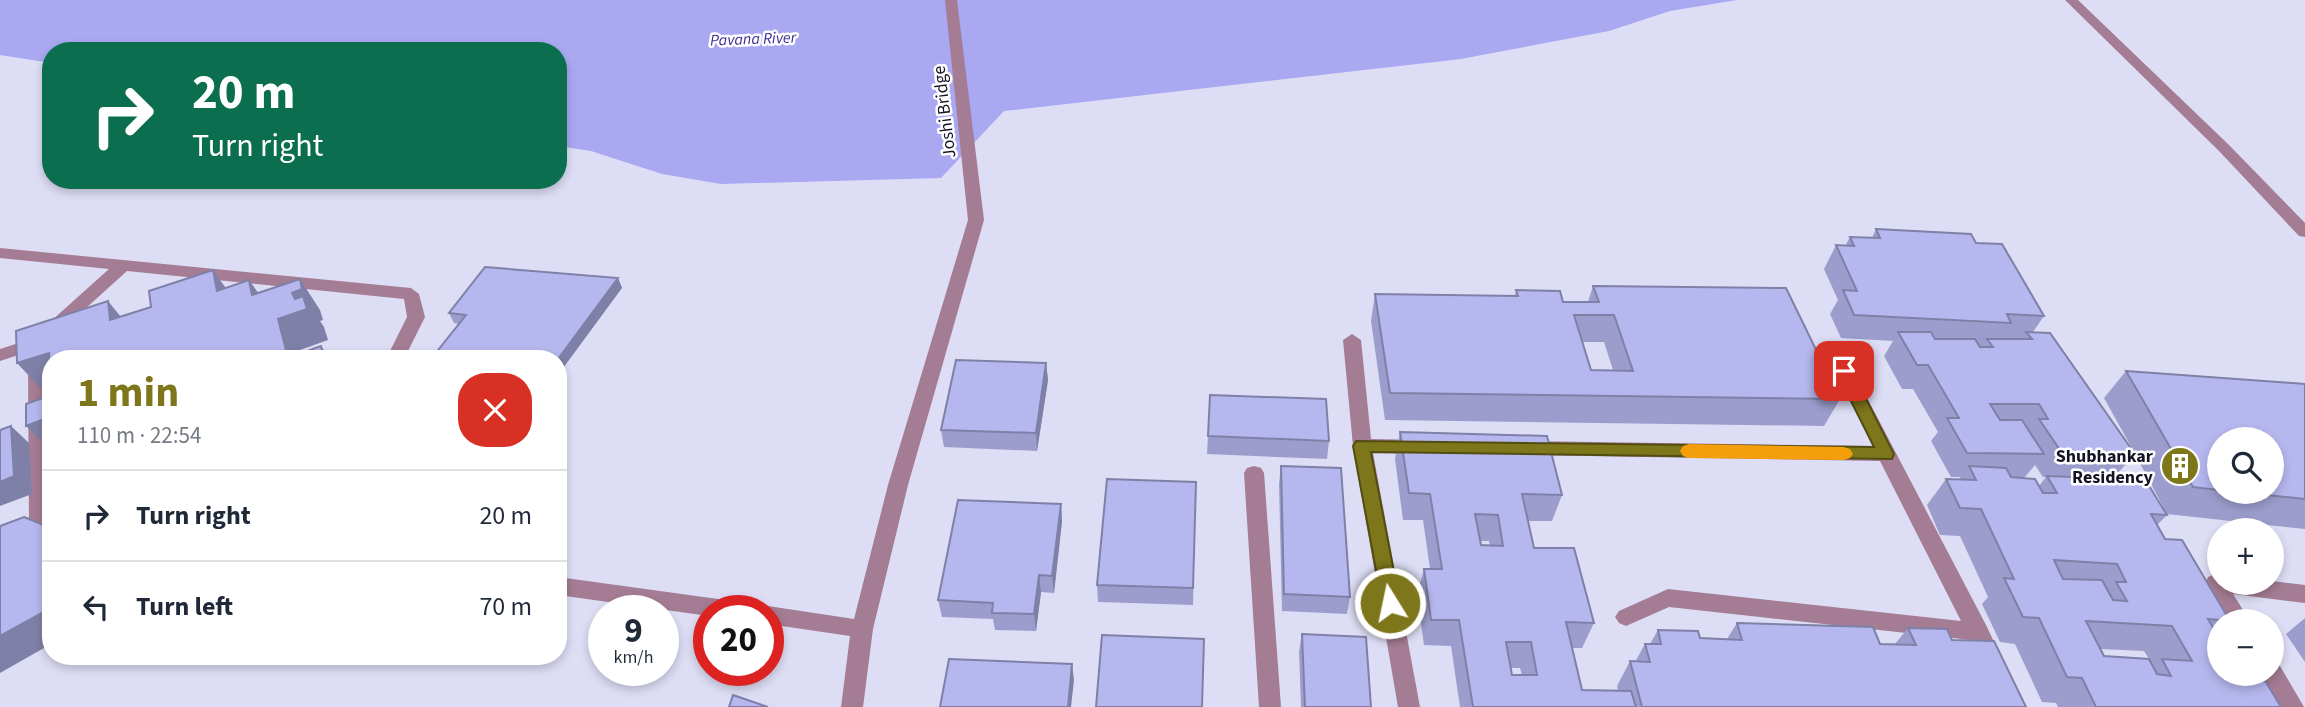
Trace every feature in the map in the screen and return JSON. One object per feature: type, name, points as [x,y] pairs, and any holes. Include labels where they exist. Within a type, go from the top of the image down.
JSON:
[{"type":"street","name":"Joshi Bridge","points":[[862,629],[898,485],[976,220],[951,0]]},
{"type":"street","points":[[2073,1],[2224,148],[2305,232]]},
{"type":"street","points":[[0,253],[411,294],[416,317],[400,350]]},
{"type":"street","points":[[0,355],[37,343],[124,265]]},
{"type":"street","points":[[1352,340],[1362,446],[1409,707]]},
{"type":"street","points":[[37,343],[42,460]]},
{"type":"street","points":[[1844,371],[2000,675]]},
{"type":"street","points":[[1362,446],[1444,447]]},
{"type":"street","points":[[1513,448],[1886,454]]},
{"type":"street","points":[[1254,473],[1270,707]]},
{"type":"street","points":[[13,531],[42,530]]},
{"type":"street","points":[[2231,609],[2215,583],[2305,594]]},
{"type":"street","points":[[567,587],[693,605]]},
{"type":"street","points":[[1626,617],[1668,598],[1978,632]]},
{"type":"street","points":[[784,617],[862,629],[852,707]]},
{"type":"street","points":[[2280,686],[2293,707]]},
{"type":"water","name":"Pavana River","points":[[0,0],[1737,0],[1670,11],[1609,31],[1461,59],[1004,111],[941,178],[721,184],[662,174],[591,151],[567,147],[567,42],[42,42],[42,62],[0,55]]},
{"type":"building","points":[[1876,229],[1971,234],[1976,243],[2002,244],[2044,316],[2007,314],[2011,323],[1854,315],[1843,290],[1857,291],[1836,245],[1854,246],[1850,237],[1880,238]]},
{"type":"building","points":[[485,267],[618,278],[565,350],[438,350],[466,315],[449,313]]},
{"type":"building","points":[[213,270],[217,291],[249,280],[252,295],[300,279],[302,289],[292,293],[295,299],[303,296],[307,309],[278,319],[286,350],[42,350],[42,355],[17,363],[16,331],[108,301],[110,320],[151,307],[149,291]]},
{"type":"building","points":[[1593,286],[1786,288],[1840,399],[1390,393],[1375,294],[1518,296],[1516,290],[1560,291],[1563,302],[1599,302]],"holes":[[[1574,315],[1614,315],[1633,371],[1591,370]]]},
{"type":"building","points":[[1898,332],[1931,332],[1935,339],[1975,339],[1980,347],[1993,347],[1987,339],[2032,339],[2026,332],[2050,333],[2135,454],[2062,453],[2039,419],[2048,419],[2039,404],[1990,404],[2000,420],[2022,420],[2044,454],[1967,453],[1947,418],[1959,418],[1928,365],[1917,365]]},
{"type":"building","points":[[956,360],[1046,363],[1036,433],[941,430]]},
{"type":"building","points":[[2126,371],[2305,384],[2305,499],[2284,497],[2284,427],[2207,427],[2207,489],[2193,487]]},
{"type":"building","points":[[1210,395],[1326,399],[1329,441],[1208,436]]},
{"type":"building","points":[[42,398],[42,420],[26,426],[26,404]]},
{"type":"building","points":[[11,426],[14,476],[0,482],[0,430]]},
{"type":"building","points":[[1400,432],[1547,436],[1562,495],[1522,494],[1534,548],[1574,548],[1594,623],[1566,622],[1582,690],[1631,691],[1636,707],[1473,707],[1459,620],[1431,620],[1424,569],[1442,569],[1430,494],[1409,493]],"holes":[[[1475,514],[1498,515],[1503,546],[1481,545]],[[1506,642],[1531,642],[1537,675],[1512,675]]]},
{"type":"building","points":[[1281,466],[1341,468],[1350,597],[1284,594]]},
{"type":"building","points":[[1969,466],[2006,468],[2011,477],[2035,479],[2043,493],[2057,493],[2047,476],[2097,478],[2095,473],[2143,476],[2167,515],[2151,514],[2165,539],[2182,540],[2207,582],[2207,595],[2215,595],[2223,609],[2207,609],[2207,686],[2268,686],[2281,707],[2096,707],[2082,678],[2067,677],[2039,618],[2023,617],[2004,578],[2014,579],[1981,509],[1960,508],[1946,479],[1976,480]],"holes":[[[2054,560],[2117,564],[2126,582],[2116,582],[2127,601],[2113,600],[2102,580],[2063,579]],[[2086,621],[2172,626],[2192,661],[2162,659],[2171,676],[2157,674],[2149,659],[2104,656]]]},
{"type":"building","points":[[1107,479],[1196,482],[1193,588],[1097,585]]},
{"type":"building","points":[[958,500],[1061,504],[1052,576],[1039,575],[1034,614],[992,613],[993,603],[938,600]]},
{"type":"building","points":[[24,517],[42,524],[42,613],[0,636],[0,526]]},
{"type":"building","points":[[1737,623],[1873,627],[1880,644],[1916,645],[1908,628],[1947,629],[1952,640],[1994,641],[2026,707],[1642,707],[1630,661],[1650,662],[1645,644],[1661,644],[1658,630],[1698,631],[1700,638],[1742,640]]},
{"type":"building","points":[[1302,634],[1366,637],[1371,707],[1305,707]]},
{"type":"building","points":[[1102,635],[1204,639],[1202,707],[1096,707]]},
{"type":"building","points":[[949,659],[1072,664],[1068,707],[940,707]]},
{"type":"building","points":[[733,695],[768,707],[729,707]]},
{"type":"slow traffic","points":[[1689,451],[1844,454]]},
{"type":"place","name":"Shubhankar Residency","points":[[2180,466]]},
{"type":"route","points":[[1390,603],[1362,446],[1886,454],[1844,371]]}]
